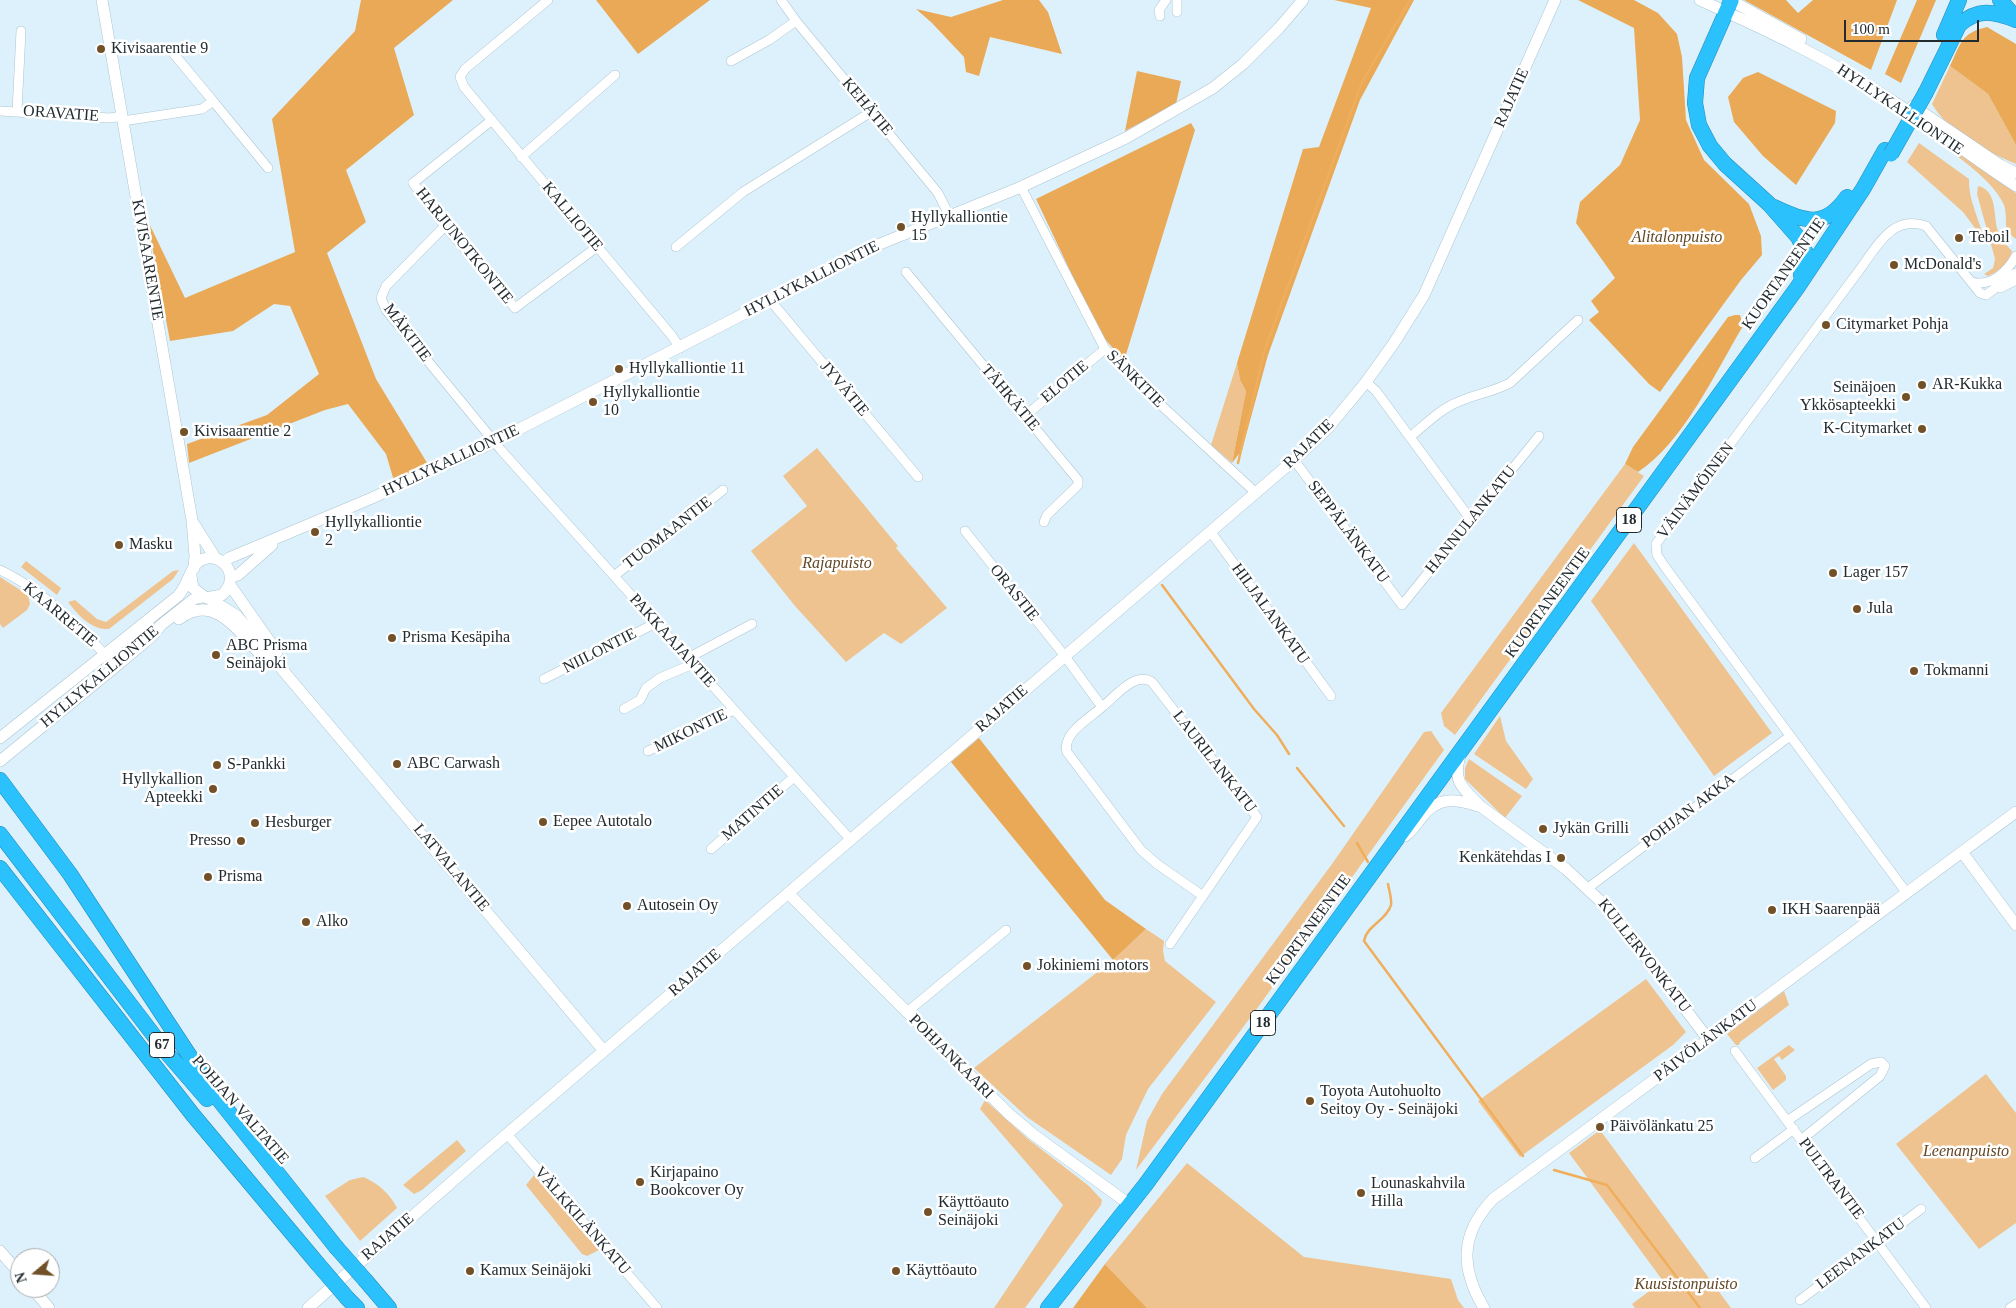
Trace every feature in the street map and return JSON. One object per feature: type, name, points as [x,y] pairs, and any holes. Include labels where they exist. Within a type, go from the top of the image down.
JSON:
[{"type":"highway","name":"KUORTANEENTIE","points":[[1048,1308],[1129,1204],[1396,841],[1797,288],[1888,152],[1922,90],[1959,0]]},
{"type":"highway","points":[[2000,0],[2016,19]]},
{"type":"highway","points":[[1729,4],[1697,78],[1695,103],[1699,125],[1710,146],[1720,158],[1769,204],[1804,247],[1806,262],[1797,288]]},
{"type":"highway","points":[[1922,90],[1959,25],[1967,18],[1977,12],[1987,11],[2016,19]]},
{"type":"highway","points":[[1769,204],[1808,220],[1826,216],[1837,211],[1871,163],[1888,152]]},
{"type":"highway","points":[[0,780],[86,898],[152,1002],[216,1096],[336,1247]]},
{"type":"highway","name":"POHJAN VALTATIE","points":[[0,834],[168,1054],[389,1308]]},
{"type":"highway","name":"67","points":[[0,868],[193,1116],[353,1303]]},
{"type":"highway","points":[[0,882],[53,950],[102,1000]]},
{"type":"highway","name":"KUORTANEENTIE","points":[[1059,1308],[1113,1235],[1129,1204]]},
{"type":"street","name":"KIVISAARENTIE","points":[[102,0],[192,520],[195,556],[192,572]]},
{"type":"street","name":"KALLIOTIE","points":[[548,0],[465,69],[460,77],[464,87],[680,348]]},
{"type":"street","name":"KEHÄTIE","points":[[781,0],[796,21],[938,193],[949,216]]},
{"type":"street","points":[[1160,16],[1159,10],[1166,0]]},
{"type":"street","points":[[1177,0],[1177,12]]},
{"type":"street","name":"HYLLYKALLIONTIE","points":[[220,561],[372,498],[494,442],[880,244],[1021,187],[1126,138],[1213,88],[1249,58],[1279,28],[1303,0]]},
{"type":"street","name":"RAJATIE","points":[[308,1308],[788,892],[1294,460],[1328,428],[1366,382],[1394,343],[1424,295],[1555,0]]},
{"type":"street","name":"HYLLYKALLIONTIE","points":[[1700,0],[1729,4],[1852,67],[2000,166],[2016,173]]},
{"type":"street","name":"HYLLYKALLIONTIE","points":[[1729,4],[1786,40],[1889,98],[1986,168],[2016,186]]},
{"type":"street","points":[[731,62],[796,21]]},
{"type":"street","points":[[17,111],[20,32]]},
{"type":"street","points":[[173,53],[268,168]]},
{"type":"street","points":[[521,156],[615,75]]},
{"type":"street","name":"ORAVATIE","points":[[0,111],[123,119],[202,109],[213,100]]},
{"type":"street","points":[[676,247],[743,192],[871,112]]},
{"type":"street","name":"HARJUNOTKONTIE","points":[[492,120],[413,183],[444,226],[515,308],[598,247]]},
{"type":"street","name":"SÄNKITIE","points":[[1021,187],[1104,348],[1162,406],[1255,492]]},
{"type":"street","name":"VÄINÄMÖINEN","points":[[1906,892],[1665,567],[1657,555],[1656,544],[1855,276],[1893,229],[1906,223],[1926,226],[1980,293],[1986,295],[2000,287]]},
{"type":"street","name":"MÄKITIE","points":[[444,226],[386,286],[381,298],[386,310],[494,442]]},
{"type":"street","points":[[1972,282],[1980,284],[1991,282],[1999,276],[2016,256]]},
{"type":"street","name":"TÄHKÄTIE","points":[[906,272],[1078,480],[1078,485],[1047,515],[1044,522]]},
{"type":"street","points":[[2000,287],[2016,273]]},
{"type":"street","points":[[2000,287],[2016,279]]},
{"type":"street","name":"JYVÄTIE","points":[[770,300],[918,477]]},
{"type":"street","points":[[1410,437],[1444,409],[1458,402],[1497,390],[1510,382],[1578,320]]},
{"type":"street","name":"ELOTIE","points":[[1025,416],[1104,348]]},
{"type":"street","points":[[1366,382],[1376,391],[1471,520]]},
{"type":"street","name":"HANNULANKATU","points":[[1402,605],[1539,436]]},
{"type":"street","name":"PAKKAAJANTIE","points":[[494,442],[850,839]]},
{"type":"street","name":"SEPPÄLÄNKATU","points":[[1294,460],[1402,605]]},
{"type":"street","name":"TUOMAANTIE","points":[[614,576],[723,490]]},
{"type":"street","name":"KIVISAARENTIE","points":[[192,520],[220,561]]},
{"type":"street","name":"HYLLYKALLIONTIE","points":[[230,581],[263,550],[299,528]]},
{"type":"street","name":"ORASTIE","points":[[964,531],[1064,655],[1102,707]]},
{"type":"street","name":"HILJALANKATU","points":[[1210,531],[1331,696]]},
{"type":"street","points":[[203,560],[220,561],[230,581],[222,595],[206,598],[193,588],[192,572],[203,560]]},
{"type":"street","name":"KAARRETIE","points":[[0,570],[36,592],[55,607],[104,654],[115,668]]},
{"type":"street","name":"HYLLYKALLIONTIE","points":[[0,738],[178,596],[186,588],[192,572]]},
{"type":"street","name":"LATVALANTIE","points":[[230,581],[260,631],[290,670],[297,685]]},
{"type":"street","name":"HYLLYKALLIONTIE","points":[[0,761],[115,668],[152,636],[161,625],[186,606],[206,598]]},
{"type":"street","name":"LATVALANTIE","points":[[206,598],[237,616],[604,1051]]},
{"type":"street","points":[[152,636],[191,612],[215,611],[223,615],[265,660],[284,674]]},
{"type":"street","name":"NIILONTIE","points":[[544,679],[656,622]]},
{"type":"street","points":[[624,709],[640,700],[646,688],[660,678],[752,624]]},
{"type":"street","name":"LAURILANKATU","points":[[1102,707],[1138,678],[1146,677],[1152,682],[1257,817],[1170,944]]},
{"type":"street","points":[[1102,707],[1068,738],[1065,744],[1066,752],[1141,850],[1156,864],[1203,896]]},
{"type":"street","name":"MIKONTIE","points":[[648,751],[734,710]]},
{"type":"street","name":"POHJAN AKKA","points":[[1588,888],[1790,736]]},
{"type":"street","name":"KULLERVONKATU","points":[[1461,752],[1457,766],[1458,783],[1480,806],[1588,888],[1616,916],[1708,1039]]},
{"type":"street","name":"MATINTIE","points":[[711,849],[794,777]]},
{"type":"street","name":"KULLERVONKATU","points":[[1396,841],[1411,832],[1429,809],[1438,803],[1448,799],[1460,800],[1480,806]]},
{"type":"street","name":"PÄIVÖLÄNKATU","points":[[1484,1308],[1470,1280],[1466,1252],[1475,1222],[1483,1210],[1509,1186],[2016,812]]},
{"type":"street","points":[[1962,852],[2016,925]]},
{"type":"street","name":"POHJANKAARI","points":[[788,892],[979,1086],[1034,1135],[1129,1204]]},
{"type":"street","points":[[907,1012],[1006,930]]},
{"type":"street","name":"PULTRANTIE","points":[[1735,1050],[1926,1308]]},
{"type":"street","points":[[1787,1121],[1871,1064],[1881,1062],[1885,1066],[1880,1076],[1801,1140]]},
{"type":"street","points":[[1755,1158],[1794,1129]]},
{"type":"street","name":"VÄLKKILÄNKATU","points":[[507,1134],[657,1308]]},
{"type":"street","name":"LEENANKATU","points":[[1800,1300],[1921,1209]]},
{"type":"street","points":[[0,1251],[10,1262]]},
{"type":"street","points":[[40,1298],[49,1308]]},
{"type":"street","points":[[2010,1308],[2016,1304]]},
{"type":"green space","points":[[361,0],[453,0],[394,48],[414,115],[346,170],[366,222],[327,253],[376,379],[429,466],[394,481],[386,454],[348,404],[325,410],[189,463],[187,444],[267,415],[319,374],[290,306],[274,304],[233,331],[170,341],[147,219],[185,298],[295,252],[272,119],[355,31]]},
{"type":"green space","points":[[596,0],[710,0],[638,54]]},
{"type":"green space","points":[[1003,0],[1039,0],[1048,12],[1062,54],[990,37],[979,76],[966,72],[964,57],[916,9],[951,17]]},
{"type":"green space","points":[[1334,0],[1414,0],[1360,100],[1268,355],[1242,450],[1232,463],[1246,391],[1240,380],[1237,363],[1303,149],[1319,147],[1371,8]]},
{"type":"green space","name":"Alitalonpuisto","points":[[1578,0],[1634,0],[1658,13],[1677,34],[1682,57],[1686,120],[1704,160],[1749,204],[1761,236],[1762,255],[1741,280],[1660,392],[1649,384],[1589,320],[1599,312],[1591,301],[1615,278],[1576,223],[1580,202],[1620,165],[1640,120],[1634,28]]},
{"type":"green space","points":[[1744,0],[1786,0],[1798,13],[1813,0],[1897,0],[1871,70]]},
{"type":"green space","points":[[1917,0],[1936,0],[1901,83],[1885,74]]},
{"type":"green space","points":[[1987,27],[2016,44],[2016,145],[1988,94],[1950,66],[1963,40],[1972,32]]},
{"type":"green space","points":[[1950,66],[1988,94],[2016,145],[2016,164],[1993,154],[1969,140],[1947,123],[1932,104]]},
{"type":"green space","points":[[1137,71],[1181,81],[1176,104],[1125,131]]},
{"type":"green space","points":[[1758,72],[1836,111],[1835,123],[1796,185],[1763,156],[1734,122],[1728,97],[1743,78]]},
{"type":"green space","points":[[1191,123],[1195,130],[1124,361],[1105,339],[1090,313],[1036,199]]},
{"type":"green space","points":[[1916,123],[2016,193],[2016,239],[2007,232],[2004,205],[1988,183],[1977,172],[1915,126]]},
{"type":"green space","points":[[1919,143],[1969,179],[1970,195],[1984,240],[1963,212],[1907,162]]},
{"type":"green space","points":[[1978,186],[1989,193],[1992,198],[1998,231],[2012,251],[2009,260],[1996,272],[1988,276],[1984,274],[1993,268],[1995,259],[1977,194]]},
{"type":"green space","points":[[1740,315],[1743,326],[1684,425],[1669,444],[1638,472],[1625,464],[1633,447],[1728,317]]},
{"type":"green space","points":[[1237,363],[1240,380],[1246,391],[1232,463],[1211,445]]},
{"type":"green space","name":"Rajapuisto","points":[[817,448],[898,546],[896,548],[947,608],[901,644],[884,633],[846,662],[795,606],[751,551],[807,506],[783,476]]},
{"type":"green space","points":[[1625,464],[1644,476],[1455,735],[1444,726],[1441,713]]},
{"type":"green space","points":[[1634,543],[1772,733],[1714,776],[1591,601]]},
{"type":"green space","points":[[26,561],[61,588],[57,595],[21,567]]},
{"type":"green space","points":[[179,570],[173,579],[109,629],[102,629],[91,624],[81,617],[68,602],[75,600],[97,619],[106,622],[173,571]]},
{"type":"green space","points":[[0,577],[28,595],[30,604],[27,610],[3,628],[0,624]]},
{"type":"green space","points":[[1500,716],[1506,741],[1533,779],[1526,789],[1474,754]]},
{"type":"green space","points":[[1431,731],[1444,750],[1256,1010],[1136,1170],[1147,1121],[1162,1094],[1332,864],[1424,732]]},
{"type":"green space","points":[[979,738],[1105,900],[1146,929],[1113,960],[951,762]]},
{"type":"green space","points":[[1469,759],[1522,796],[1505,818],[1465,779],[1465,768]]},
{"type":"green space","points":[[1146,929],[1164,941],[1165,961],[1216,1002],[1148,1089],[1126,1135],[1122,1159],[1111,1175],[1027,1117],[974,1068],[1113,960]]},
{"type":"green space","points":[[1646,979],[1686,1032],[1673,1045],[1520,1157],[1478,1101]]},
{"type":"green space","points":[[1784,991],[1789,1005],[1740,1042],[1739,1045],[1736,1045],[1727,1034]]},
{"type":"green space","points":[[1789,1045],[1795,1050],[1782,1060],[1779,1056],[1774,1059],[1786,1076],[1786,1080],[1773,1090],[1757,1068]]},
{"type":"green space","name":"Leenanpuisto","points":[[1986,1074],[2016,1113],[2016,1223],[1979,1249],[1896,1144]]},
{"type":"green space","points":[[985,1100],[1028,1139],[1089,1186],[1102,1200],[1101,1205],[1025,1308],[994,1308],[1063,1205],[980,1109]]},
{"type":"green space","name":"Kuusistonpuisto","points":[[1600,1130],[1731,1308],[1635,1308],[1632,1304],[1663,1281],[1569,1153]]},
{"type":"green space","points":[[457,1140],[466,1151],[422,1190],[414,1194],[403,1185]]},
{"type":"green space","points":[[1187,1163],[1304,1257],[1451,1279],[1458,1300],[1464,1308],[1147,1308],[1105,1264]]},
{"type":"green space","points":[[534,1175],[599,1250],[587,1256],[582,1254],[526,1185]]},
{"type":"green space","points":[[363,1177],[383,1190],[397,1208],[360,1241],[325,1196],[350,1180]]},
{"type":"green space","points":[[1105,1264],[1147,1308],[1073,1308]]},
{"type":"waterway","points":[[1238,463],[1264,352],[1362,82],[1410,0]]},
{"type":"waterway","points":[[1162,585],[1254,709],[1277,735],[1289,754]]},
{"type":"waterway","points":[[1297,768],[1344,826]]},
{"type":"waterway","points":[[1357,843],[1368,862]]},
{"type":"waterway","points":[[1388,884],[1391,897],[1389,910],[1368,931],[1364,941],[1523,1156]]},
{"type":"waterway","points":[[1554,1170],[1607,1185],[1700,1308]]},
{"type":"place","name":"Kivisaarentie 9","points":[[101,49]]},
{"type":"place","name":"Hyllykalliontie 15","points":[[901,227]]},
{"type":"place","name":"Teboil","points":[[1959,238]]},
{"type":"place","name":"McDonald's","points":[[1894,265]]},
{"type":"place","name":"Citymarket Pohja","points":[[1826,325]]},
{"type":"place","name":"Hyllykalliontie 11","points":[[619,369]]},
{"type":"place","name":"AR-Kukka","points":[[1922,385]]},
{"type":"place","name":"Seinäjoen Ykkösapteekki","points":[[1906,397]]},
{"type":"place","name":"Hyllykalliontie 10","points":[[593,402]]},
{"type":"place","name":"K-Citymarket","points":[[1922,429]]},
{"type":"place","name":"Kivisaarentie 2","points":[[184,432]]},
{"type":"place","name":"Hyllykalliontie 2","points":[[315,532]]},
{"type":"place","name":"Masku","points":[[119,545]]},
{"type":"place","name":"Lager 157","points":[[1833,573]]},
{"type":"place","name":"Jula","points":[[1857,609]]},
{"type":"place","name":"Prisma Kesäpiha","points":[[392,638]]},
{"type":"place","name":"ABC Prisma Seinäjoki","points":[[216,655]]},
{"type":"place","name":"Tokmanni","points":[[1914,671]]},
{"type":"place","name":"ABC Carwash","points":[[397,764]]},
{"type":"place","name":"S-Pankki","points":[[217,765]]},
{"type":"place","name":"Hyllykallion Apteekki","points":[[213,789]]},
{"type":"place","name":"Eepee Autotalo","points":[[543,822]]},
{"type":"place","name":"Hesburger","points":[[255,823]]},
{"type":"place","name":"Jykän Grilli","points":[[1543,829]]},
{"type":"place","name":"Presso","points":[[241,841]]},
{"type":"place","name":"Kenkätehdas I","points":[[1561,858]]},
{"type":"place","name":"Prisma","points":[[208,877]]},
{"type":"place","name":"Autosein Oy","points":[[627,906]]},
{"type":"place","name":"IKH Saarenpää","points":[[1772,910]]},
{"type":"place","name":"Alko","points":[[306,922]]},
{"type":"place","name":"Jokiniemi motors","points":[[1027,966]]},
{"type":"place","name":"Toyota Autohuolto Seitoy Oy - Seinäjoki","points":[[1310,1101]]},
{"type":"place","name":"Päivölänkatu 25","points":[[1600,1127]]},
{"type":"place","name":"Kirjapaino Bookcover Oy","points":[[640,1182]]},
{"type":"place","name":"Lounaskahvila Hilla","points":[[1361,1193]]},
{"type":"place","name":"Käyttöauto Seinäjoki","points":[[928,1212]]},
{"type":"place","name":"Kamux Seinäjoki","points":[[470,1271]]},
{"type":"place","name":"Käyttöauto","points":[[896,1271]]}]
